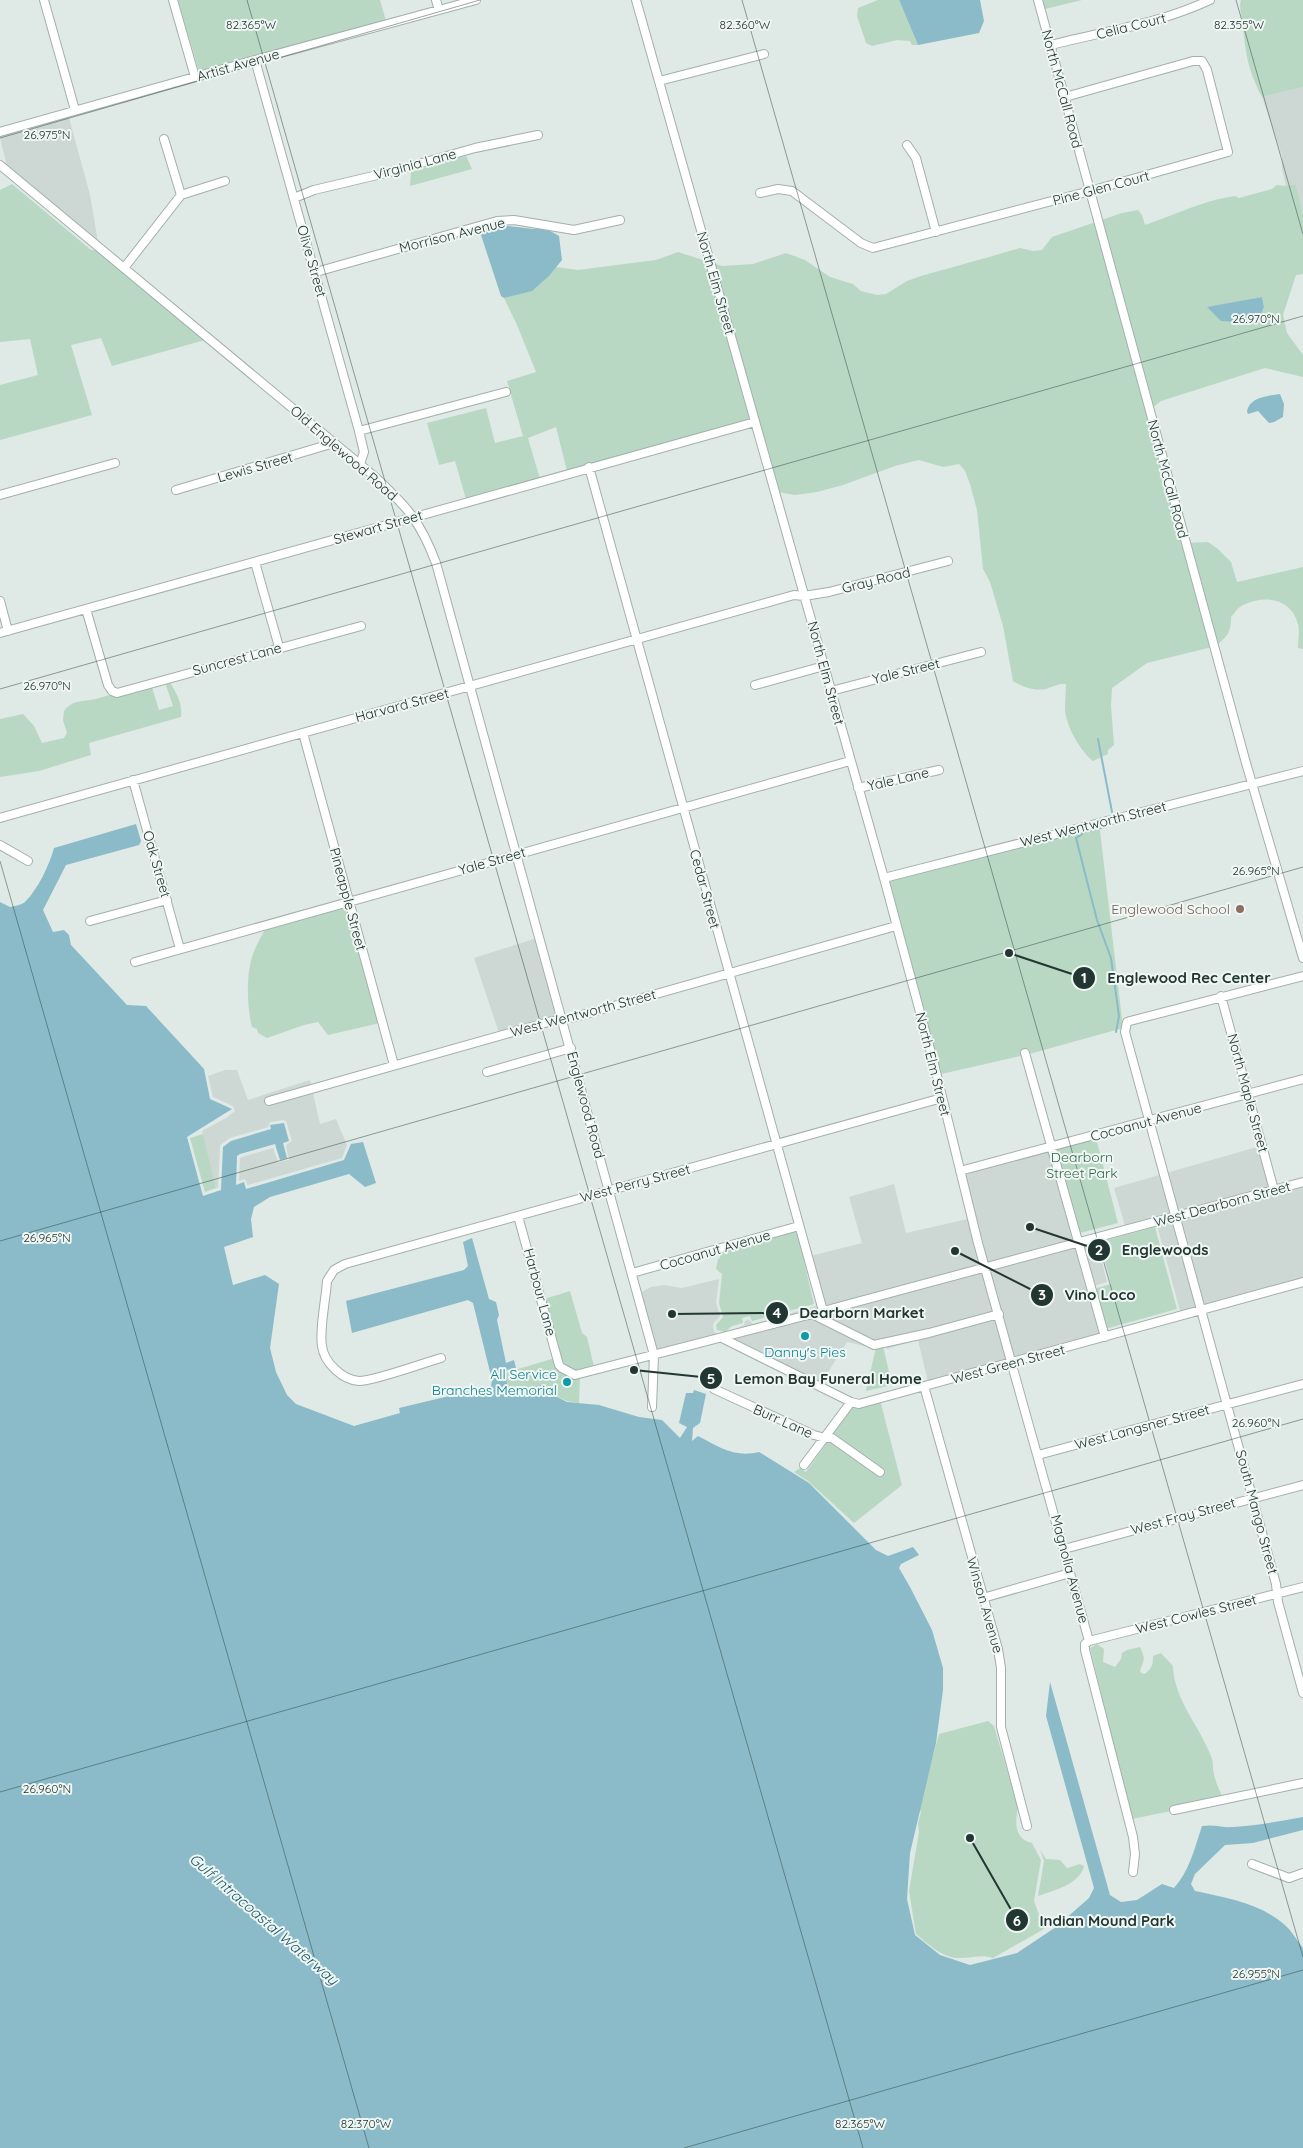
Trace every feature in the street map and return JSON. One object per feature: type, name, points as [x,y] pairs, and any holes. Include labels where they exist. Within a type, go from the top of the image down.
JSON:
[{"type":"street","points":[[44,0],[75,110]]},
{"type":"street","points":[[173,0],[195,77]]},
{"type":"street","points":[[436,0],[439,10]]},
{"type":"street","name":"Artist Avenue","points":[[0,132],[476,0]]},
{"type":"street","name":"North Elm Street","points":[[636,0],[884,878],[985,1267]]},
{"type":"street","name":"North McCall Road","points":[[1038,0],[1252,784],[1303,958]]},
{"type":"street","name":"Celia Court","points":[[1050,45],[1140,26],[1175,15],[1210,0]]},
{"type":"street","points":[[659,81],[764,54]]},
{"type":"street","name":"Olive Street","points":[[255,60],[316,272],[359,431],[364,452],[360,464]]},
{"type":"street","name":"Pine Glen Court","points":[[760,194],[778,189],[792,191],[861,244],[869,247],[879,247],[1228,152],[1227,142],[1207,70],[1202,61],[1193,61],[1065,97]]},
{"type":"street","name":"Virginia Lane","points":[[294,198],[314,190],[390,172],[475,148],[538,134]]},
{"type":"street","points":[[164,140],[182,195]]},
{"type":"street","points":[[906,146],[916,158],[936,232]]},
{"type":"street","name":"Old Englewood Road","points":[[0,165],[360,464],[403,503],[414,516],[422,529],[436,563],[517,854]]},
{"type":"street","points":[[124,268],[182,195],[225,181]]},
{"type":"street","name":"Morrison Avenue","points":[[316,272],[497,221],[514,220],[574,230],[620,220]]},
{"type":"street","points":[[359,431],[506,392]]},
{"type":"street","name":"Stewart Street","points":[[4,632],[755,422]]},
{"type":"street","name":"Lewis Street","points":[[176,490],[334,443]]},
{"type":"street","points":[[0,495],[115,463]]},
{"type":"street","name":"Cedar Street","points":[[589,467],[823,1311]]},
{"type":"street","name":"Gray Road","points":[[804,596],[876,581],[948,561]]},
{"type":"street","points":[[255,562],[279,647]]},
{"type":"street","name":"Harvard Street","points":[[0,818],[794,595],[804,596]]},
{"type":"street","points":[[0,601],[4,632]]},
{"type":"street","name":"Suncrest Lane","points":[[86,608],[108,685],[112,691],[117,693],[361,626]]},
{"type":"street","name":"Yale Street","points":[[831,691],[981,652]]},
{"type":"street","points":[[755,685],[824,666]]},
{"type":"street","name":"Pineapple Street","points":[[303,733],[394,1065]]},
{"type":"street","name":"Yale Street","points":[[135,962],[850,761]]},
{"type":"street","name":"Yale Lane","points":[[858,788],[939,770]]},
{"type":"street","name":"West Wentworth Street","points":[[884,878],[1303,771]]},
{"type":"street","name":"Oak Street","points":[[133,780],[180,949]]},
{"type":"street","points":[[0,846],[28,861]]},
{"type":"street","name":"Englewood Road","points":[[517,854],[654,1355],[652,1407]]},
{"type":"street","points":[[90,921],[167,900]]},
{"type":"street","name":"West Wentworth Street","points":[[269,1101],[896,926]]},
{"type":"street","points":[[1221,996],[1303,976]]},
{"type":"street","name":"South Mango Street","points":[[1221,996],[1127,1022],[1125,1032],[1228,1404],[1303,1693]]},
{"type":"street","name":"North Maple Street","points":[[1221,996],[1274,1190]]},
{"type":"street","points":[[487,1072],[570,1048]]},
{"type":"street","points":[[1025,1053],[1105,1337]]},
{"type":"street","name":"Cocoanut Avenue","points":[[960,1171],[1303,1079]]},
{"type":"street","name":"West Perry Street","points":[[441,1358],[365,1380],[351,1379],[342,1374],[326,1358],[321,1343],[327,1281],[331,1273],[345,1264],[942,1098]]},
{"type":"street","name":"West Dearborn Street","points":[[562,1368],[575,1375],[722,1338],[1303,1182]]},
{"type":"street","name":"Harbour Lane","points":[[518,1216],[562,1368]]},
{"type":"street","name":"Cocoanut Avenue","points":[[632,1273],[799,1226]]},
{"type":"street","name":"Magnolia Avenue","points":[[985,1267],[1013,1362],[1089,1641],[1086,1644],[1085,1650],[1133,1837],[1133,1872]]},
{"type":"street","name":"West Green Street","points":[[851,1402],[859,1404],[1303,1282]]},
{"type":"street","points":[[812,1314],[874,1345],[929,1334],[999,1314]]},
{"type":"street","points":[[722,1338],[851,1402],[804,1465]]},
{"type":"street","name":"West Langsner Street","points":[[1038,1455],[1303,1384]]},
{"type":"street","name":"Winson Avenue","points":[[924,1386],[1000,1661],[1001,1728],[1027,1826]]},
{"type":"street","name":"Burr Lane","points":[[714,1389],[814,1435],[832,1438],[880,1472]]},
{"type":"street","name":"West Fray Street","points":[[1064,1549],[1303,1485]]},
{"type":"street","points":[[983,1598],[1070,1573]]},
{"type":"street","name":"West Cowles Street","points":[[1089,1641],[1303,1587]]},
{"type":"street","points":[[1174,1810],[1303,1783]]},
{"type":"street","points":[[1252,1864],[1289,1878],[1303,1873]]},
{"type":"shaded area","points":[[1303,87],[1303,214],[1296,184],[1286,186],[1282,169],[1282,156],[1262,97]]},
{"type":"shaded area","points":[[68,114],[90,195],[98,242],[7,166],[0,138],[0,133]]},
{"type":"shaded area","points":[[537,938],[559,1020],[500,1036],[474,958]]},
{"type":"shaded area","points":[[225,1070],[237,1070],[248,1100],[310,1080],[320,1124],[336,1119],[347,1145],[342,1158],[248,1185],[245,1179],[239,1181],[240,1158],[242,1157],[273,1148],[278,1162],[289,1160],[286,1145],[292,1141],[286,1121],[270,1122],[268,1127],[230,1138],[220,1145],[218,1188],[216,1188],[202,1131],[235,1111],[233,1106],[213,1097],[208,1076]]},
{"type":"shaded area","points":[[1264,1145],[1274,1186],[1125,1226],[1114,1188]]},
{"type":"shaded area","points":[[1054,1146],[1080,1236],[1083,1237],[729,1332],[744,1325],[745,1321],[749,1320],[753,1324],[816,1306],[817,1302],[807,1257],[862,1243],[849,1197],[894,1184],[906,1233],[972,1218],[960,1169]]},
{"type":"shaded area","points":[[1303,1186],[1303,1287],[1204,1314],[929,1386],[918,1340],[887,1349],[886,1345],[873,1348],[847,1342],[820,1385],[728,1340],[1097,1241],[1107,1282],[1093,1286],[1106,1332],[1180,1311],[1157,1225]]},
{"type":"shaded area","points":[[719,1279],[716,1302],[720,1316],[713,1324],[714,1332],[720,1335],[656,1351],[640,1293],[651,1287],[664,1285],[682,1288]]},
{"type":"green space","points":[[178,0],[380,0],[386,21],[201,78]]},
{"type":"green space","points":[[878,0],[899,0],[918,45],[912,45],[910,41],[897,40],[872,46],[866,43],[857,16],[858,8]]},
{"type":"green space","points":[[1043,0],[1082,0],[1045,9]]},
{"type":"green space","points":[[1241,0],[1303,0],[1303,87],[1262,97],[1248,59],[1240,10]]},
{"type":"green space","points":[[466,156],[472,169],[410,186],[411,172]]},
{"type":"green space","points":[[12,184],[91,250],[96,250],[205,340],[112,366],[101,338],[71,345],[92,415],[0,440],[0,385],[38,375],[30,339],[0,342],[0,190]]},
{"type":"green space","points":[[1296,184],[1303,214],[1303,274],[1296,275],[1283,315],[1287,333],[1303,355],[1303,377],[1265,368],[1161,401],[1147,412],[1186,543],[1208,542],[1218,549],[1231,562],[1237,582],[1303,567],[1303,649],[1298,648],[1299,627],[1294,615],[1283,603],[1268,599],[1241,606],[1231,617],[1228,633],[1216,646],[1147,663],[1112,688],[1111,706],[1114,745],[1108,750],[1108,754],[1093,761],[1078,744],[1070,729],[1065,708],[1066,684],[1046,689],[1033,689],[1013,681],[1003,626],[990,582],[983,569],[977,510],[965,471],[959,464],[943,467],[919,460],[817,492],[795,495],[778,492],[750,419],[567,471],[556,427],[528,438],[540,479],[466,499],[455,461],[439,465],[427,423],[486,408],[495,443],[523,436],[507,381],[536,372],[504,298],[539,285],[556,267],[578,270],[656,260],[678,252],[722,266],[753,264],[786,253],[805,260],[830,277],[853,284],[861,291],[877,295],[886,294],[907,281],[921,276],[1020,248],[1033,251],[1042,250],[1052,237],[1122,213],[1138,210],[1142,215],[1145,225],[1212,201],[1235,196],[1239,198],[1272,189],[1277,185]],"holes":[[[1262,297],[1264,307],[1259,319],[1236,322],[1208,308]]]},
{"type":"green space","points":[[163,676],[167,676],[177,696],[181,706],[181,717],[89,743],[91,755],[39,771],[0,777],[0,719],[23,714],[34,726],[42,743],[64,738],[67,733],[63,720],[64,711],[71,704],[103,697],[150,681],[159,710],[173,706]]},
{"type":"green space","points":[[1099,822],[1123,1028],[1033,1053],[937,1075],[884,878]]},
{"type":"green space","points":[[346,907],[356,931],[380,1023],[328,1035],[318,1022],[267,1038],[258,1033],[257,1029],[252,1027],[250,1019],[248,983],[252,957],[266,928]]},
{"type":"green space","points":[[203,1134],[216,1188],[205,1192],[190,1138]]},
{"type":"green space","name":"Dearborn Street Park","points":[[1096,1138],[1118,1223],[1080,1233],[1056,1149]]},
{"type":"green space","points":[[1155,1227],[1177,1309],[1105,1329],[1094,1289],[1111,1284],[1100,1242]]},
{"type":"green space","points":[[795,1230],[814,1304],[752,1321],[750,1316],[742,1318],[743,1323],[732,1326],[725,1332],[717,1330],[716,1325],[723,1317],[719,1303],[722,1274],[716,1269],[718,1259],[720,1258],[719,1250]]},
{"type":"green space","points":[[570,1291],[582,1333],[587,1337],[595,1371],[580,1375],[579,1403],[559,1397],[541,1385],[509,1393],[505,1373],[555,1358],[544,1299]]},
{"type":"green space","points":[[883,1346],[892,1385],[866,1391],[876,1347]]},
{"type":"green space","points":[[880,1400],[902,1485],[854,1523],[808,1481],[794,1472],[800,1468],[806,1472],[851,1409]]},
{"type":"green space","points":[[1097,1644],[1104,1649],[1103,1662],[1115,1667],[1121,1659],[1122,1653],[1140,1647],[1144,1657],[1141,1673],[1145,1674],[1152,1666],[1153,1656],[1161,1653],[1173,1666],[1178,1691],[1207,1747],[1212,1759],[1216,1782],[1224,1800],[1132,1819],[1090,1648]]},
{"type":"green space","points":[[988,1721],[994,1726],[1018,1807],[1017,1829],[1022,1838],[1032,1843],[1041,1860],[1034,1901],[1044,1929],[993,1958],[981,1956],[955,1958],[943,1954],[916,1934],[909,1891],[919,1832],[918,1823],[921,1812],[919,1808],[939,1734]]},
{"type":"green space","points":[[1040,1850],[1046,1859],[1060,1860],[1067,1868],[1080,1864],[1084,1866],[1077,1878],[1065,1886],[1038,1896],[1044,1861]]},
{"type":"water","points":[[899,0],[980,0],[984,21],[979,33],[918,45]]},
{"type":"water","points":[[498,225],[534,229],[545,228],[559,236],[562,260],[549,276],[532,291],[504,298],[501,296],[480,232]]},
{"type":"water","points":[[1262,297],[1264,307],[1259,319],[1236,322],[1221,321],[1207,307]]},
{"type":"water","points":[[1280,394],[1284,404],[1283,417],[1269,423],[1258,411],[1248,414],[1248,407],[1255,400]]},
{"type":"water","name":"Gulf Intracoastal Waterway","points":[[136,824],[141,841],[139,845],[66,865],[43,910],[53,932],[64,930],[69,935],[71,945],[127,1005],[146,1006],[204,1069],[210,1099],[232,1109],[187,1137],[203,1196],[221,1190],[223,1147],[231,1141],[271,1129],[270,1125],[284,1123],[289,1141],[283,1143],[287,1158],[280,1160],[275,1144],[240,1154],[237,1156],[236,1185],[244,1182],[246,1189],[344,1160],[351,1144],[363,1142],[376,1183],[365,1187],[349,1174],[270,1197],[254,1207],[251,1219],[253,1237],[224,1247],[233,1285],[265,1275],[279,1284],[270,1348],[276,1372],[287,1395],[296,1404],[354,1426],[400,1413],[399,1408],[491,1386],[492,1380],[473,1303],[468,1300],[352,1333],[346,1301],[464,1270],[468,1266],[463,1242],[472,1238],[489,1299],[496,1302],[499,1315],[497,1320],[506,1363],[514,1360],[516,1368],[507,1370],[505,1373],[509,1393],[541,1385],[555,1396],[567,1402],[599,1405],[639,1417],[662,1420],[680,1438],[687,1427],[679,1423],[686,1393],[693,1393],[694,1390],[706,1394],[700,1423],[693,1428],[692,1441],[698,1436],[727,1450],[742,1454],[759,1452],[809,1483],[876,1550],[888,1556],[913,1547],[919,1555],[901,1564],[899,1568],[932,1630],[943,1668],[943,1690],[936,1743],[910,1853],[907,1899],[915,1935],[940,1955],[970,1965],[1017,1953],[1056,1927],[1089,1898],[1094,1888],[1046,1716],[1050,1682],[1110,1895],[1121,1902],[1137,1900],[1162,1884],[1174,1888],[1188,1867],[1202,1826],[1242,1826],[1303,1817],[1303,1830],[1253,1843],[1225,1845],[1195,1874],[1191,1884],[1195,1891],[1245,1903],[1269,1914],[1289,1929],[1303,1948],[1303,2148],[0,2148],[0,902],[10,907],[25,902],[42,877],[54,848]]},
{"type":"waterway","points":[[1098,739],[1112,812]]},
{"type":"waterway","points":[[1105,827],[1087,831],[1076,838],[1097,920],[1111,958],[1119,1016],[1116,1032]]},
{"type":"place","name":"Englewood School","points":[[1240,909]]},
{"type":"place","name":"Englewood Rec Center","points":[[1009,953]]},
{"type":"place","name":"Englewoods","points":[[1030,1227]]},
{"type":"place","name":"Vino Loco","points":[[955,1251]]},
{"type":"place","name":"Dearborn Market","points":[[672,1314]]},
{"type":"place","name":"Danny's Pies","points":[[805,1336]]},
{"type":"place","name":"Lemon Bay Funeral Home","points":[[634,1370]]},
{"type":"place","name":"All Service Branches Memorial","points":[[567,1382]]},
{"type":"place","name":"Indian Mound Park","points":[[970,1838]]}]
